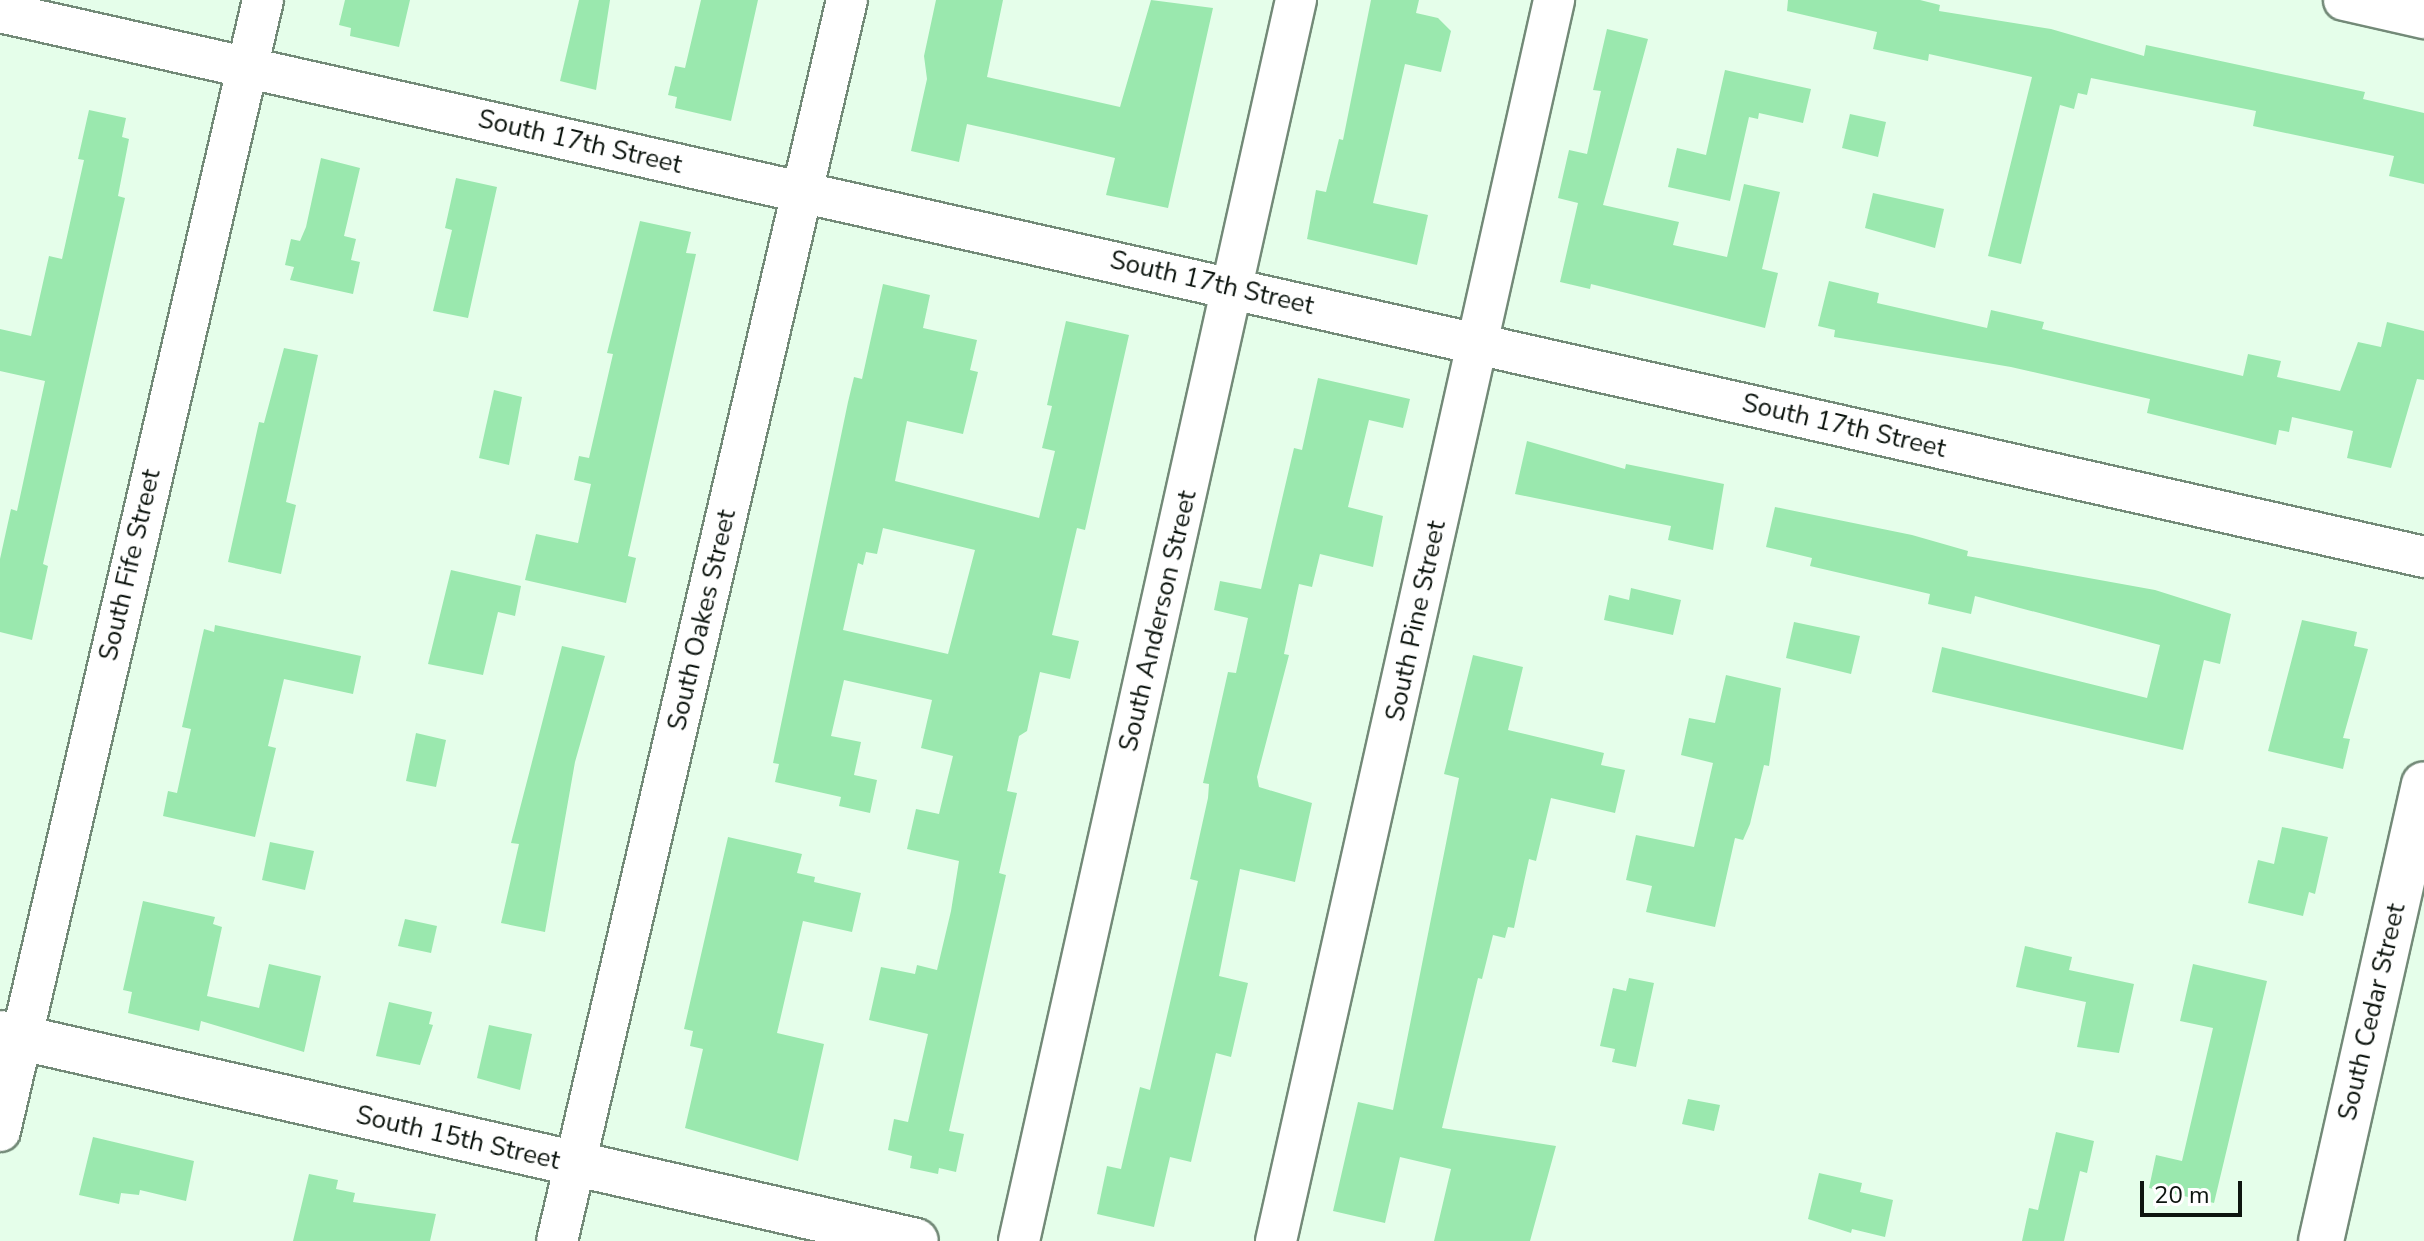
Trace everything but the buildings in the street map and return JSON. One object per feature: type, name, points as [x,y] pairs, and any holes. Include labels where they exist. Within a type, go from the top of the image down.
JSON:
[{"type":"street","name":"South Fife Street","points":[[0,1131],[10,1035],[263,0]]},
{"type":"street","name":"South Oakes Street","points":[[557,1241],[847,0]]},
{"type":"street","name":"South Anderson Street","points":[[1019,1241],[1296,0]]},
{"type":"street","name":"South Pine Street","points":[[1276,1241],[1554,0]]},
{"type":"street","points":[[2344,0],[2424,18]]},
{"type":"street","name":"South 17th Street","points":[[0,12],[2424,557]]},
{"type":"street","name":"South Cedar Street","points":[[2321,1241],[2424,784]]},
{"type":"street","name":"South 15th Street","points":[[10,1035],[916,1241]]}]
